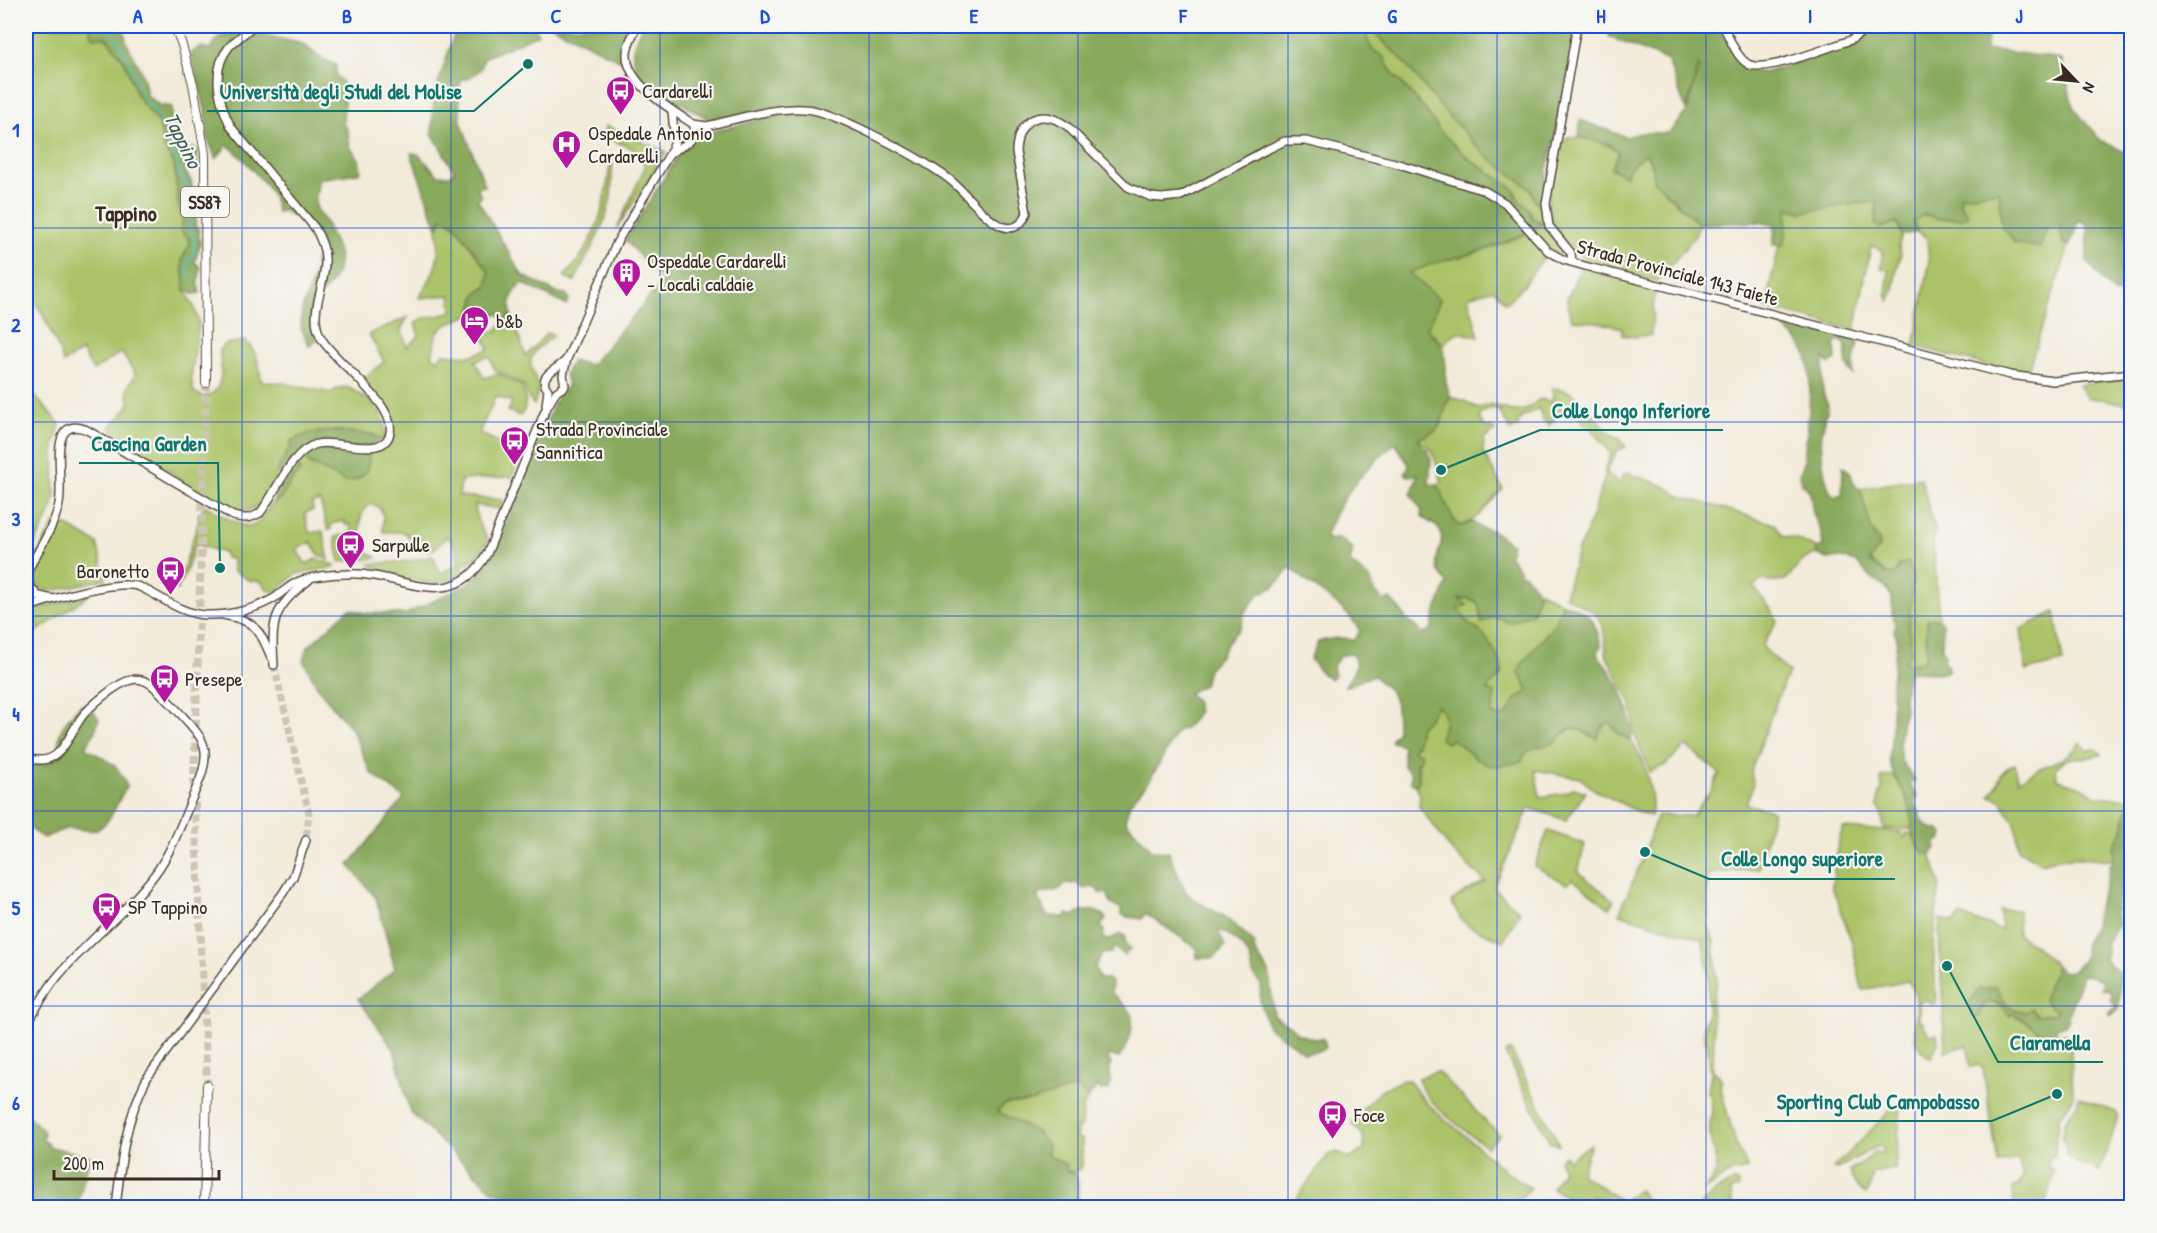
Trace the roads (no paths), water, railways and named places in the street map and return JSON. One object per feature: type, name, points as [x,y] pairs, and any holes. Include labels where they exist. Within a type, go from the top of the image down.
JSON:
[{"type":"main road","name":"SS87","points":[[174,26],[193,84],[205,154],[206,383]]},
{"type":"main road","points":[[38,596],[29,585],[27,572],[58,507],[60,442],[63,433],[70,428],[77,427],[87,430],[233,516],[242,519],[252,518],[260,513],[294,460],[306,448],[321,443],[377,447],[389,436],[390,423],[384,407],[322,339],[316,324],[315,309],[326,259],[322,242],[315,228],[231,127],[224,113],[218,74],[220,60],[230,46],[253,26]]},
{"type":"main road","points":[[637,26],[627,48],[627,57],[633,75],[645,90],[689,122],[696,132],[695,136]]},
{"type":"main road","points":[[1572,262],[1571,253],[1550,226],[1546,204],[1577,26]]},
{"type":"main road","points":[[1723,26],[1741,59],[1750,66],[1760,68],[1851,40],[1866,26]]},
{"type":"main road","name":"Strada Provinciale 143 Faiete","points":[[689,122],[706,126],[791,109],[819,110],[900,149],[936,170],[957,186],[995,223],[1008,228],[1019,224],[1027,213],[1016,152],[1019,133],[1033,119],[1044,117],[1057,119],[1067,126],[1128,187],[1139,193],[1162,198],[1181,196],[1266,150],[1286,141],[1300,140],[1398,164],[1485,191],[1505,203],[1548,251],[1572,262],[2005,374],[2053,381],[2132,373]]},
{"type":"main road","points":[[311,578],[288,596],[276,615],[272,640],[274,665],[251,615],[259,606],[302,580],[311,578],[350,573],[432,588],[446,587],[465,579],[480,565],[487,554],[552,391],[565,386],[563,375],[567,359],[617,242],[676,139],[672,111]]},
{"type":"main road","points":[[675,127],[681,121],[689,122]]},
{"type":"main road","points":[[670,153],[688,142],[706,126]]},
{"type":"main road","points":[[676,139],[680,142],[688,142]]},
{"type":"main road","points":[[552,391],[544,384],[545,377],[567,359]]},
{"type":"main road","points":[[556,370],[563,375]]},
{"type":"main road","points":[[26,608],[53,599],[124,584],[138,586],[184,610],[246,620],[266,630],[274,625]]},
{"type":"main road","points":[[26,592],[53,599]]},
{"type":"main road","points":[[26,603],[36,604]]},
{"type":"main road","points":[[217,615],[259,606],[271,607],[276,615]]},
{"type":"main road","points":[[26,758],[38,762],[51,758],[62,750],[81,718],[90,708],[120,684],[133,679],[146,681],[157,689],[201,738],[205,751],[199,782],[168,854],[156,873],[135,898],[59,974],[46,991],[26,1026]]},
{"type":"main road","points":[[116,1208],[123,1143],[132,1108],[147,1078],[283,893],[293,877],[306,840]]},
{"type":"main road","points":[[204,1208],[207,1085]]},
{"type":"waterway","name":"Tappino","points":[[105,26],[118,40],[143,100],[150,105],[170,139],[181,177],[187,182],[186,205],[191,219],[190,226],[195,248],[193,256],[186,265],[190,277]]},
{"type":"tunnel","points":[[206,383],[194,784],[207,1085]]},
{"type":"tunnel","points":[[274,665],[309,814],[306,840]]},
{"type":"place","name":"Università degli Studi del Molise","points":[[528,64]]},
{"type":"place","name":"Cardarelli","points":[[621,116]]},
{"type":"place","name":"Ospedale Antonio Cardarelli","points":[[567,170]]},
{"type":"place","name":"Ospedale Cardarelli - Locali caldaie","points":[[626,298]]},
{"type":"place","name":"b&b","points":[[475,346]]},
{"type":"place","name":"Strada Provinciale Sannitica","points":[[515,466]]},
{"type":"place","name":"Colle Longo Inferiore","points":[[1441,470]]},
{"type":"place","name":"Cascina Garden","points":[[220,568]]},
{"type":"place","name":"Sarpulle","points":[[351,570]]},
{"type":"place","name":"Baronetto","points":[[170,596]]},
{"type":"place","name":"Presepe","points":[[164,704]]},
{"type":"place","name":"Colle Longo superiore","points":[[1645,852]]},
{"type":"place","name":"SP Tappino","points":[[107,932]]},
{"type":"place","name":"Ciaramella","points":[[1947,966]]},
{"type":"place","name":"Sporting Club Campobasso","points":[[2057,1094]]},
{"type":"place","name":"Foce","points":[[1333,1140]]},
{"type":"district","name":"Tappino","points":[[126,213]]}]
